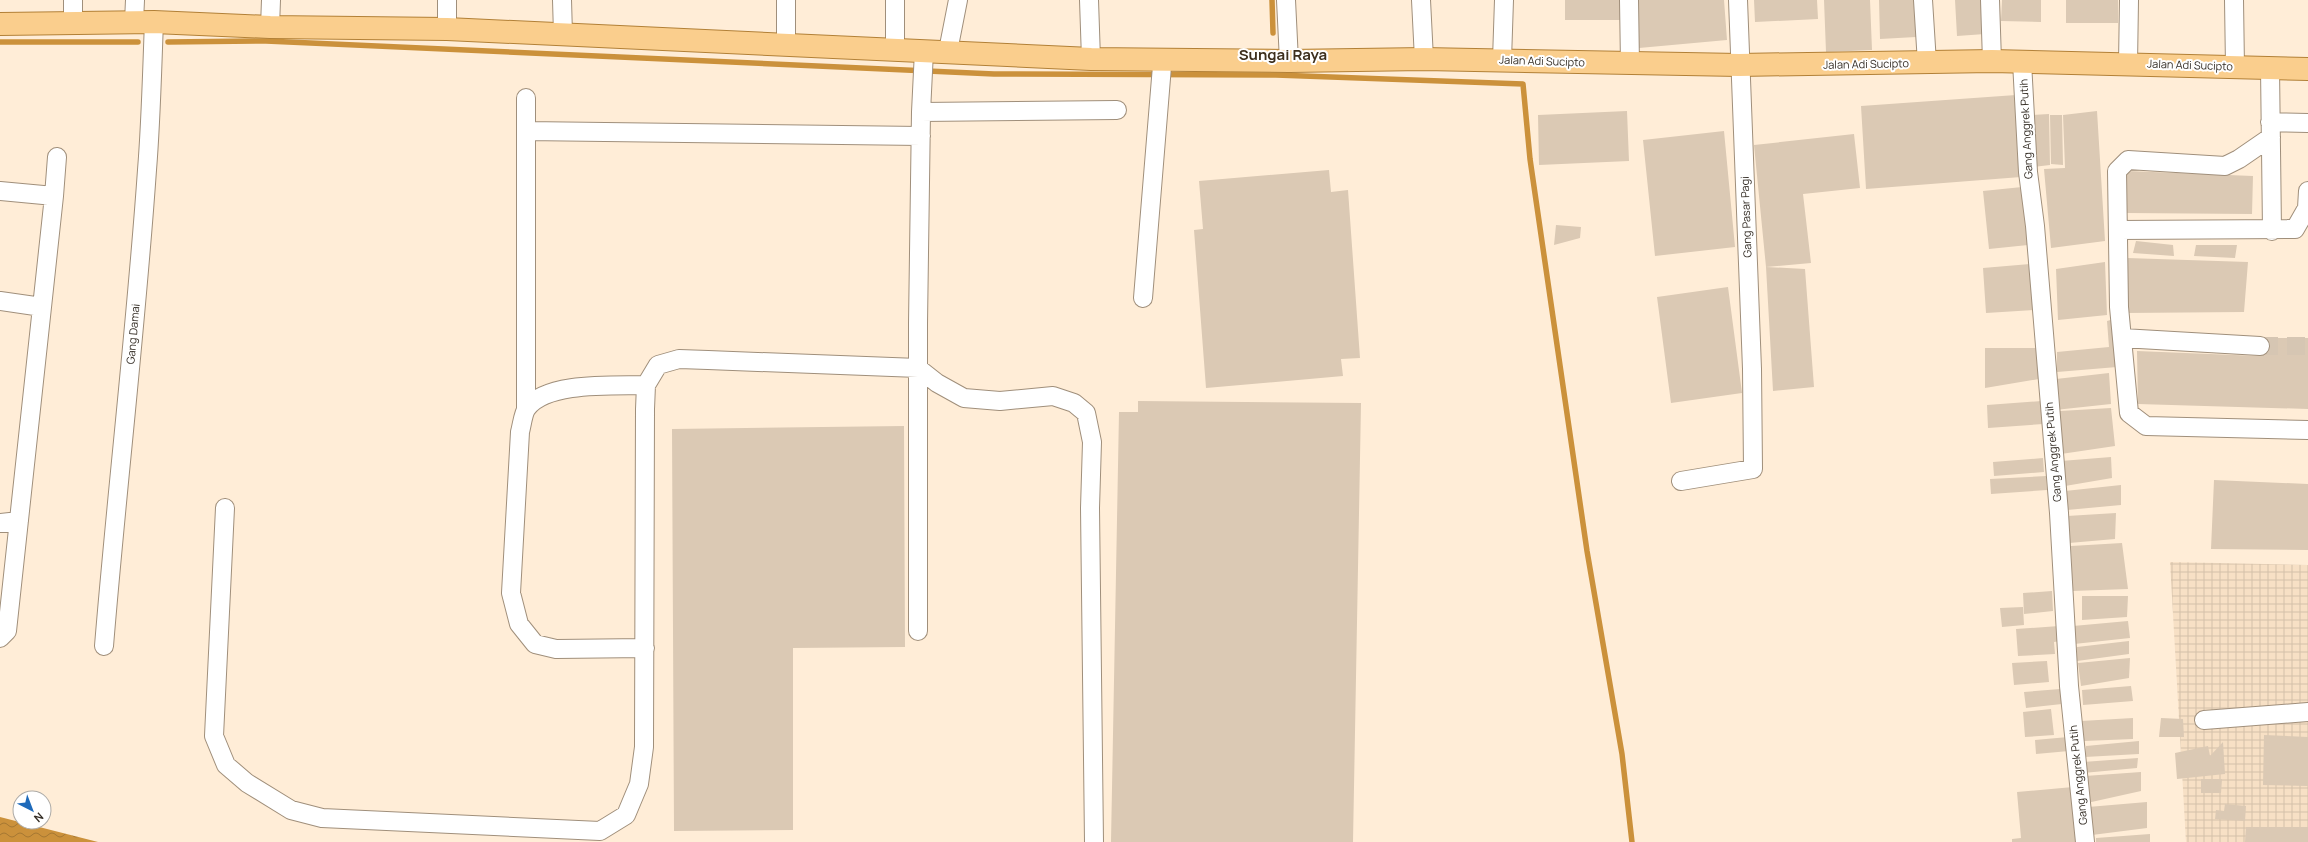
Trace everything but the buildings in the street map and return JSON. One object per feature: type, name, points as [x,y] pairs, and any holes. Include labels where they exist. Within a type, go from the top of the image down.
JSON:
[{"type":"main road","name":"Jalan Adi Sucipto","points":[[0,24],[144,22],[270,27],[447,29],[563,34],[895,51],[924,64],[948,51],[1091,59],[1289,61],[1424,59],[1739,66],[1992,61],[2308,69]]},
{"type":"street","points":[[73,0],[73,23]]},
{"type":"street","name":"Gang Damai","points":[[104,646],[113,541],[122,466],[148,169],[144,22],[135,0]]},
{"type":"street","points":[[270,27],[271,0]]},
{"type":"street","points":[[447,0],[447,29]]},
{"type":"street","points":[[562,0],[563,34]]},
{"type":"street","points":[[786,0],[786,45]]},
{"type":"street","points":[[895,0],[895,51]]},
{"type":"street","points":[[948,51],[958,0]]},
{"type":"street","points":[[1089,0],[1091,59]]},
{"type":"street","points":[[1286,0],[1289,61]]},
{"type":"street","points":[[1421,0],[1424,59]]},
{"type":"street","points":[[1502,60],[1504,0]]},
{"type":"street","points":[[1629,0],[1630,64]]},
{"type":"street","name":"Gang Pasar Pagi","points":[[1681,481],[1753,468],[1752,370],[1739,66],[1738,0]]},
{"type":"street","points":[[1923,0],[1927,63]]},
{"type":"street","points":[[1990,0],[1992,61]]},
{"type":"street","points":[[2128,64],[2129,0]]},
{"type":"street","points":[[2234,0],[2235,67]]},
{"type":"street","name":"Gang Anggrek Putih","points":[[2022,62],[2028,172],[2035,226],[2059,512],[2069,686],[2085,842]]},
{"type":"street","points":[[918,631],[918,368],[921,112],[924,64]]},
{"type":"street","points":[[1143,298],[1162,66]]},
{"type":"street","points":[[2270,68],[2272,231]]},
{"type":"street","points":[[526,98],[526,408],[520,432],[511,594],[519,624],[535,644],[556,649],[645,648]]},
{"type":"street","points":[[921,112],[1117,110]]},
{"type":"street","points":[[2308,122],[2270,130],[2239,159],[2224,166],[2128,160],[2118,171],[2118,230],[2122,338],[2128,413],[2146,426],[2308,430]]},
{"type":"street","points":[[526,130],[921,136]]},
{"type":"street","points":[[0,638],[7,631],[57,158]]},
{"type":"street","points":[[0,191],[54,196]]},
{"type":"street","points":[[2118,230],[2272,231],[2295,229],[2307,208],[2308,191]]},
{"type":"street","points":[[0,301],[42,307]]},
{"type":"street","points":[[2122,338],[2260,346]]},
{"type":"street","points":[[225,508],[214,736],[226,765],[247,784],[291,810],[322,818],[600,831],[626,815],[639,784],[644,747],[646,385],[658,365],[679,359],[918,368],[937,383],[964,398],[1000,401],[1053,396],[1074,403],[1086,413],[1092,442],[1090,508],[1094,842]]},
{"type":"street","points":[[526,408],[543,395],[574,388],[646,385]]},
{"type":"street","points":[[0,522],[19,521]]},
{"type":"street","points":[[2204,720],[2308,712]]},
{"type":"shaded area","points":[[2170,562],[2308,565],[2308,842],[2186,842]]},
{"type":"water","points":[[0,817],[12,820],[12,830],[51,830],[98,842],[0,842]]},
{"type":"waterway","points":[[1272,0],[1273,33]]},
{"type":"waterway","points":[[168,42],[266,41],[994,74],[1276,75],[1523,84],[1530,159],[1587,551],[1622,754],[1632,842]]},
{"type":"waterway","points":[[0,42],[138,42]]},
{"type":"tunnel","points":[[2260,346],[2308,346]]},
{"type":"district","name":"Sungai Raya","points":[[1283,55]]}]
